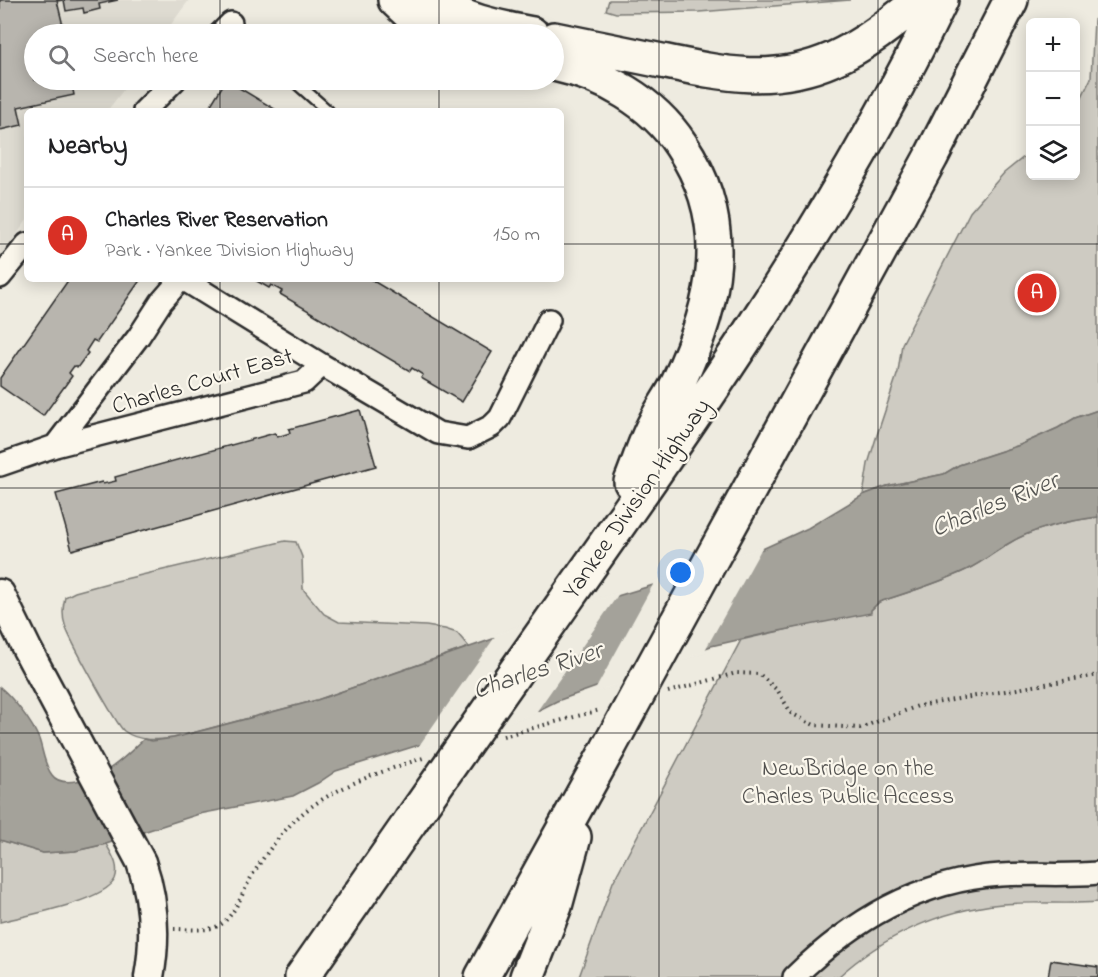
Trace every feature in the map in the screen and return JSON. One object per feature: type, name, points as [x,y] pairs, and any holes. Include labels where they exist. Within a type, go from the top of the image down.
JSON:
[{"type":"highway","points":[[394,0],[426,24]]},
{"type":"highway","points":[[433,0],[453,13],[484,24]]},
{"type":"highway","points":[[564,41],[718,73],[746,76],[774,75],[812,68],[850,51],[920,0]]},
{"type":"highway","name":"Yankee Division Highway","points":[[302,977],[735,355],[810,240],[886,106],[940,0]]},
{"type":"highway","points":[[482,977],[931,157],[1011,0]]},
{"type":"highway","points":[[564,66],[582,71],[612,84],[642,104],[666,126],[684,150],[699,177],[709,205],[715,236],[712,283],[697,338],[677,385],[654,424],[608,540]]},
{"type":"highway","points":[[527,977],[555,906],[589,783]]},
{"type":"main road","points":[[0,594],[137,852],[148,884],[152,913],[149,977]]},
{"type":"street","points":[[147,108],[165,90]]},
{"type":"street","points":[[0,277],[24,248]]},
{"type":"street","points":[[55,446],[139,336],[161,302],[179,282]]},
{"type":"street","points":[[187,282],[321,365]]},
{"type":"street","name":"Charles Court East","points":[[0,465],[55,446],[304,382],[321,365],[438,433],[468,438],[492,426],[500,418],[549,320]]},
{"type":"street","points":[[794,977],[849,930],[885,908],[922,892],[962,881],[998,875],[1098,873]]},
{"type":"lane","points":[[304,90],[325,108]]},
{"type":"path","points":[[713,679],[736,673],[759,674],[778,691],[791,713],[814,725],[860,728],[918,706],[1098,675]]},
{"type":"shaded area","points":[[0,0],[189,0],[171,24],[24,24],[24,90],[123,90],[109,108],[24,108],[24,224],[0,258]]},
{"type":"green space","points":[[609,0],[850,0],[699,12],[616,13],[606,10]]},
{"type":"green space","points":[[1098,17],[1098,410],[1075,418],[1020,445],[959,465],[944,474],[887,486],[863,495],[868,464],[898,372],[902,344],[970,212],[1004,173],[1026,155],[1026,180],[1080,180],[1080,101],[1091,78],[1094,20]]},
{"type":"green space","name":"NewBridge on the Charles Public Access","points":[[1098,517],[1098,902],[1002,904],[957,912],[893,937],[855,962],[838,977],[579,977],[613,882],[741,640],[871,610],[879,602],[966,570],[1027,534],[1062,523]]},
{"type":"green space","points":[[285,541],[296,542],[302,557],[303,589],[324,614],[339,622],[445,629],[457,633],[469,647],[317,700],[173,738],[142,739],[124,731],[103,698],[68,633],[63,618],[65,597],[108,583]]},
{"type":"green space","points":[[0,840],[43,853],[75,851],[106,844],[116,865],[115,879],[108,887],[81,901],[0,922]]},
{"type":"water","name":"Charles River","points":[[1098,410],[1098,517],[1062,523],[1027,534],[966,570],[879,602],[871,613],[711,646],[557,701],[539,710],[336,771],[293,796],[199,814],[106,844],[75,851],[43,853],[0,840],[0,687],[17,704],[32,725],[52,775],[63,781],[77,781],[110,769],[144,739],[152,741],[174,738],[317,700],[614,597],[745,557],[808,528],[863,495],[887,486],[944,474],[959,465],[1020,445],[1075,418]]},
{"type":"pier","points":[[763,546],[704,652],[642,679],[594,692],[655,581]]},
{"type":"pier","points":[[620,592],[535,714],[416,750],[497,634]]},
{"type":"building","points":[[0,0],[63,0],[57,1],[63,24],[24,24],[24,90],[73,90],[74,95],[18,107],[22,125],[0,130]]},
{"type":"building","points":[[64,0],[118,0],[99,4],[100,9],[84,13],[83,8],[66,11]]},
{"type":"building","points":[[220,90],[243,90],[273,108],[209,108]]},
{"type":"building","points":[[67,282],[139,282],[97,342],[93,340],[86,351],[88,353],[77,368],[74,366],[69,373],[72,376],[43,416],[0,386],[0,378]]},
{"type":"building","points":[[258,282],[375,282],[492,352],[462,402],[421,378],[423,375],[412,368],[410,371],[280,294],[282,291],[271,285],[269,288]]},
{"type":"building","points":[[360,410],[376,466],[72,550],[56,494],[102,482],[103,484],[116,481],[115,477],[275,433],[277,437],[290,433],[289,429]]},
{"type":"building","points":[[1051,960],[1098,967],[1098,977],[1048,977]]},
{"type":"place","name":"Charles River Reservation","points":[[1037,293]]}]
